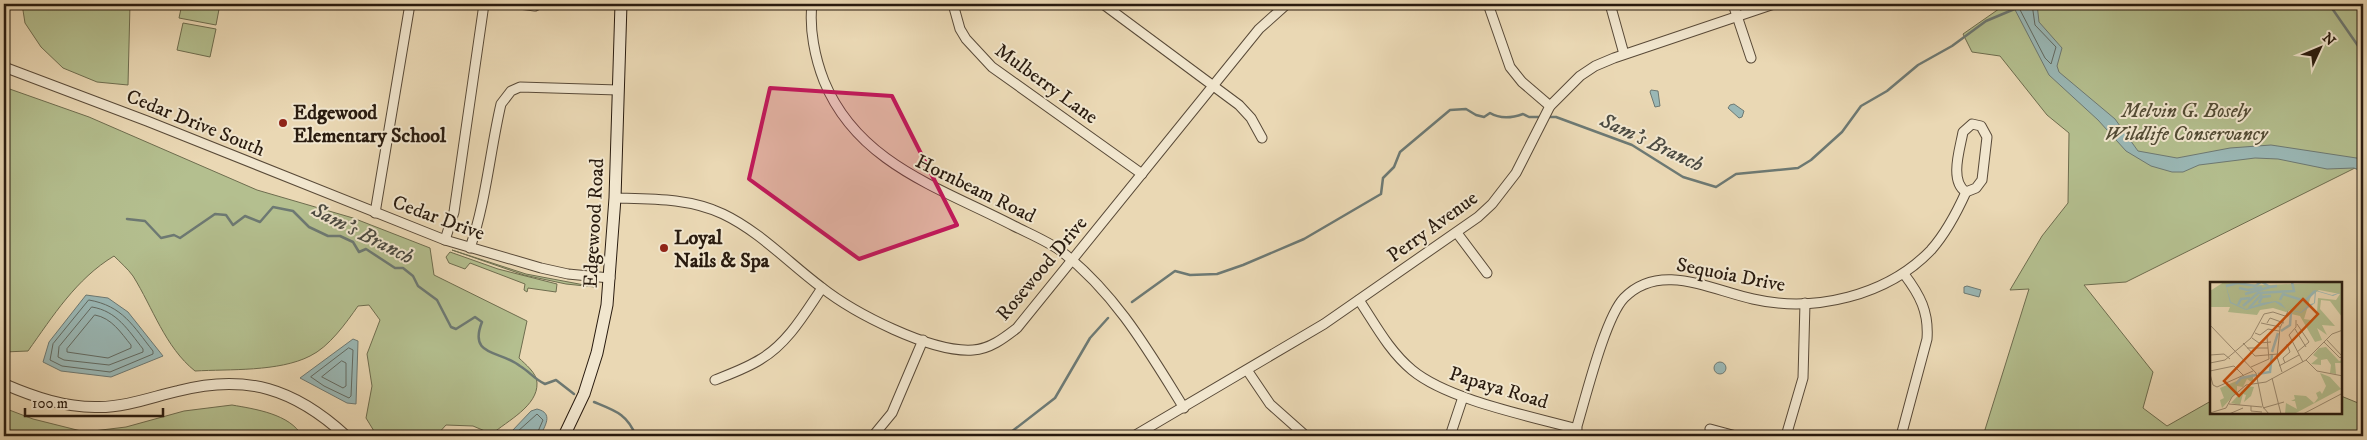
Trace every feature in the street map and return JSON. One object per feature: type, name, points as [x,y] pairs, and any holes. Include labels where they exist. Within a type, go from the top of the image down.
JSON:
[{"type":"main road","name":"Edgewood Road","points":[[564,436],[584,394],[597,353],[610,278],[615,198],[621,4]]},
{"type":"street","name":"Cedar Drive","points":[[410,4],[375,212],[470,248],[550,270],[610,278]]},
{"type":"street","points":[[445,240],[454,212],[484,4]]},
{"type":"street","points":[[519,4],[535,6],[540,4]]},
{"type":"street","name":"Hornbeam Road","points":[[812,4],[813,40],[820,71],[831,99],[861,138],[877,153],[902,171],[1047,242],[1072,260],[1092,277],[1120,309],[1184,408]]},
{"type":"street","name":"Mulberry Lane","points":[[953,4],[960,29],[975,52],[992,67],[1142,174]]},
{"type":"street","points":[[1103,4],[1238,105],[1250,118],[1262,138]]},
{"type":"street","name":"Rosewood Drive","points":[[615,198],[684,202],[705,206],[747,229],[822,288],[850,306],[897,331],[946,348],[975,350],[989,346],[1017,328],[1259,28],[1287,4]]},
{"type":"street","points":[[1488,4],[1510,67],[1522,82],[1550,106]]},
{"type":"street","points":[[1610,4],[1624,54]]},
{"type":"street","points":[[1733,4],[1751,58]]},
{"type":"street","name":"Perry Avenue","points":[[1134,436],[1324,324],[1478,217],[1505,189],[1516,173],[1550,106],[1567,88],[1595,66],[1624,54],[1774,4]]},
{"type":"street","name":"Cedar Drive South","points":[[4,67],[147,121],[375,212]]},
{"type":"street","points":[[470,248],[479,222],[489,159],[501,104],[505,97],[520,87],[618,90]]},
{"type":"street","name":"Sequoia Drive","points":[[1576,433],[1608,327],[1616,309],[1628,295],[1645,283],[1674,279],[1754,300],[1804,303],[1825,302],[1868,291],[1904,274],[1941,237],[1966,192],[1976,188],[1983,175],[1987,137],[1981,126],[1976,124],[1966,127],[1963,132],[1957,177],[1959,185],[1966,192]]},
{"type":"street","points":[[1457,233],[1487,273]]},
{"type":"street","points":[[1901,436],[1927,339],[1928,324],[1921,298],[1904,274]]},
{"type":"street","points":[[715,380],[762,359],[783,342],[822,288]]},
{"type":"street","name":"Papaya Road","points":[[1359,300],[1384,339],[1413,371],[1436,386],[1463,397],[1576,433]]},
{"type":"street","points":[[1786,436],[1803,378],[1804,303]]},
{"type":"street","points":[[873,436],[892,413],[923,340]]},
{"type":"street","points":[[1247,370],[1270,404],[1306,436]]},
{"type":"street","points":[[4,384],[35,397],[59,403],[100,408],[130,404],[203,385],[225,383],[251,385],[291,396],[310,406],[346,436]]},
{"type":"street","points":[[1450,436],[1463,397]]},
{"type":"street","points":[[1710,429],[1736,436]]},
{"type":"highlighted area","points":[[770,88],[892,96],[957,225],[859,259],[749,179]]},
{"type":"green space","points":[[22,4],[130,4],[128,85],[97,82],[63,68],[41,47],[25,23]]},
{"type":"green space","points":[[182,4],[220,4],[216,25],[179,18]]},
{"type":"green space","name":"Melvin G. Bosely Wildlife Conservancy","points":[[2006,4],[2363,4],[2363,164],[2126,282],[2084,285],[2153,372],[2143,408],[2167,426],[2210,402],[2210,415],[2342,415],[2342,396],[2363,405],[2363,436],[1983,436],[2029,289],[2010,290],[2042,236],[2068,203],[2069,133],[2047,115],[2000,56],[1972,52],[1963,34]]},
{"type":"green space","points":[[183,23],[216,29],[210,57],[177,50]]},
{"type":"green space","points":[[4,87],[89,117],[257,190],[353,218],[430,248],[434,275],[527,321],[519,358],[530,369],[536,379],[536,391],[532,399],[527,406],[492,434],[473,426],[446,425],[436,436],[377,436],[366,418],[372,386],[367,354],[380,320],[369,305],[358,306],[337,334],[324,347],[298,361],[254,369],[195,371],[175,351],[133,276],[114,256],[100,265],[66,299],[28,351],[4,352]]},
{"type":"green space","points":[[452,250],[526,274],[595,287],[566,284],[524,275]]},
{"type":"green space","points":[[450,252],[498,269],[557,284],[556,292],[528,288],[527,292],[524,290],[525,284],[470,263],[465,269],[449,263],[446,257]]},
{"type":"green space","points":[[232,405],[261,411],[281,418],[289,422],[302,436],[4,436],[4,408],[33,419],[85,432],[126,427],[184,411]]},
{"type":"water","points":[[2012,4],[2037,4],[2039,22],[2062,48],[2057,66],[2059,72],[2115,119],[2138,151],[2177,158],[2230,148],[2271,145],[2363,159],[2363,172],[2354,168],[2327,169],[2278,159],[2255,158],[2199,165],[2183,172],[2172,172],[2151,166],[2126,151],[2098,120],[2049,75]]},
{"type":"water","points":[[1651,90],[1658,91],[1660,106],[1655,107]]},
{"type":"water","points":[[1734,104],[1744,111],[1742,117],[1739,118],[1728,108]]},
{"type":"water","points":[[1967,286],[1981,290],[1979,297],[1964,293],[1964,287]]},
{"type":"water","points":[[86,295],[108,298],[128,312],[163,356],[111,377],[61,371],[43,362],[49,342]]},
{"type":"water","points":[[353,339],[358,341],[356,404],[347,403],[300,378]]},
{"type":"water","points":[[1722,362],[1725,363],[1725,373],[1718,374],[1715,373],[1714,366],[1715,363]]},
{"type":"water","points":[[537,409],[545,413],[547,417],[540,436],[512,436],[512,431],[531,411]]},
{"type":"waterway","points":[[2329,4],[2363,53]]},
{"type":"waterway","name":"Sam's Branch","points":[[1548,117],[1556,117],[1632,145],[1683,177],[1716,187],[1736,174],[1798,168],[1811,160],[1842,132],[1861,106],[1887,91],[1918,65],[1952,46],[1986,21],[2017,8]]},
{"type":"waterway","name":"Sam's Branch","points":[[1132,302],[1175,271],[1190,275],[1217,274],[1243,265],[1304,239],[1381,194],[1383,178],[1394,167],[1400,152],[1450,110],[1466,109],[1484,117],[1490,113],[1502,117],[1523,114],[1529,117],[1542,117]]},
{"type":"waterway","name":"Sam's Branch","points":[[127,219],[145,221],[161,238],[174,235],[180,238],[215,214],[226,215],[233,225],[245,216],[260,222],[273,207],[293,211],[309,227],[328,236],[340,236],[353,242],[359,252],[366,249],[395,268],[403,268],[413,276],[418,286],[437,300],[451,327],[456,329],[475,317],[482,322],[479,341],[488,351],[512,361],[545,384],[556,380],[574,394]]},
{"type":"waterway","name":"Sam's Branch","points":[[1006,436],[1055,398],[1090,338],[1108,318]]},
{"type":"waterway","name":"Sam's Branch","points":[[594,402],[609,408],[625,418],[636,436]]},
{"type":"place","name":"Edgewood Elementary School","points":[[283,123]]},
{"type":"place","name":"Loyal Nails & Spa","points":[[664,248]]}]
